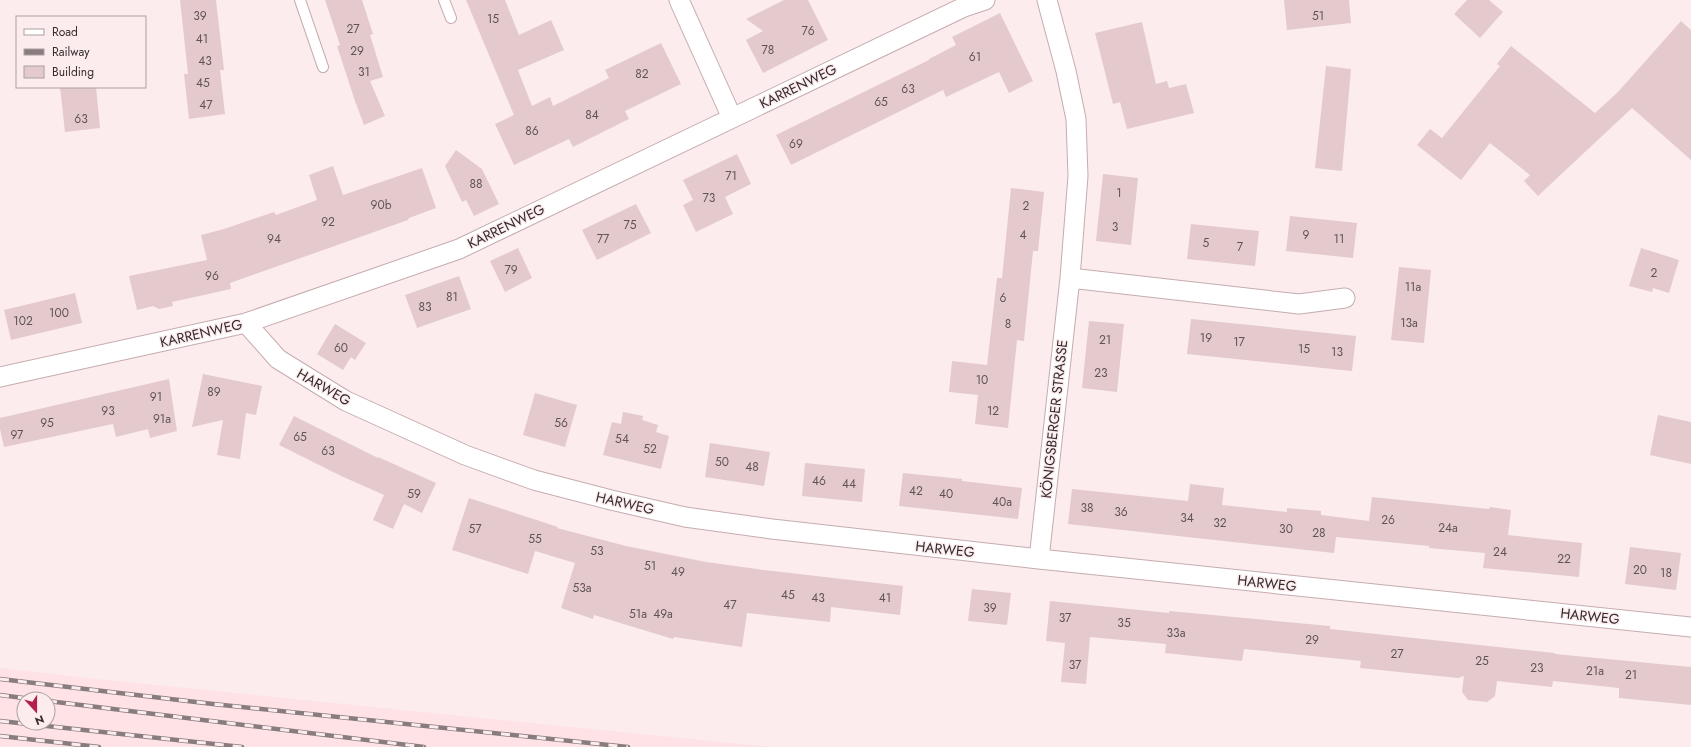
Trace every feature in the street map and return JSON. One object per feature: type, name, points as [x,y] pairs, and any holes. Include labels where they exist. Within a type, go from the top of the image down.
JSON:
[{"type":"street","points":[[679,0],[732,118]]},
{"type":"street","name":"KARRENWEG","points":[[0,377],[246,323],[459,248],[964,7],[985,0]]},
{"type":"street","name":"KÖNIGSBERGER STRASSE","points":[[1039,559],[1070,278],[1078,176],[1076,119],[1066,70],[1047,0]]},
{"type":"street","points":[[1070,278],[1299,304],[1345,298]]},
{"type":"street","name":"HARWEG","points":[[246,323],[278,359],[346,401],[465,456],[534,480],[611,500],[686,517],[772,529],[1039,559],[1691,627]]},
{"type":"lane","points":[[300,0],[323,67]]},
{"type":"lane","points":[[444,0],[451,18]]},
{"type":"shaded area","points":[[0,668],[96,679],[771,747],[0,747]]},
{"type":"building","points":[[180,0],[216,0],[224,70],[220,70],[225,114],[189,119],[184,74],[188,74]]},
{"type":"building","points":[[325,0],[362,0],[373,34],[370,35],[383,77],[370,81],[385,116],[364,125],[337,46],[340,45]]},
{"type":"building","points":[[466,0],[505,0],[519,35],[551,20],[564,50],[518,70],[532,106],[550,97],[553,106],[609,78],[605,70],[661,43],[681,84],[625,111],[629,119],[573,147],[569,139],[514,165],[495,124],[514,115]]},
{"type":"building","points":[[784,0],[808,0],[828,40],[763,73],[746,40],[763,31],[746,19]]},
{"type":"building","points":[[1284,0],[1349,0],[1351,23],[1287,30]]},
{"type":"building","points":[[1467,0],[1489,0],[1503,12],[1480,38],[1454,14]]},
{"type":"building","points":[[1000,13],[1033,81],[1009,93],[999,72],[946,97],[943,90],[791,165],[776,135],[929,60],[956,45],[952,37]]},
{"type":"building","points":[[1681,21],[1691,30],[1691,160],[1632,108],[1538,196],[1524,181],[1530,175],[1490,143],[1461,180],[1417,145],[1430,129],[1442,138],[1500,66],[1497,64],[1511,46],[1595,113],[1618,92]]},
{"type":"building","points":[[1142,22],[1156,84],[1167,81],[1169,88],[1186,84],[1194,113],[1127,129],[1120,102],[1113,104],[1095,33]]},
{"type":"building","points":[[1326,66],[1351,69],[1342,171],[1315,168]]},
{"type":"building","points":[[60,88],[96,88],[100,128],[65,132]]},
{"type":"building","points":[[456,150],[482,169],[499,204],[474,216],[466,200],[462,202],[445,166]]},
{"type":"building","points":[[737,154],[751,184],[725,197],[733,214],[696,232],[683,205],[693,200],[683,180]]},
{"type":"building","points":[[333,166],[343,195],[422,168],[436,208],[409,218],[408,220],[230,283],[231,289],[172,302],[173,306],[159,309],[153,306],[137,310],[129,276],[207,260],[201,235],[274,212],[276,215],[317,200],[309,175]]},
{"type":"building","points":[[1103,174],[1138,178],[1131,245],[1096,241]]},
{"type":"building","points":[[1011,188],[1044,192],[1038,251],[1033,251],[1024,341],[1017,340],[1008,428],[975,424],[978,395],[949,392],[952,361],[987,365],[997,278],[1002,278]]},
{"type":"building","points":[[636,204],[651,233],[597,260],[582,230]]},
{"type":"building","points":[[1290,216],[1357,223],[1353,258],[1286,251]]},
{"type":"building","points":[[1191,224],[1259,231],[1255,266],[1187,259]]},
{"type":"building","points":[[518,248],[532,278],[505,292],[490,261]]},
{"type":"building","points":[[1641,248],[1679,260],[1669,293],[1653,288],[1652,292],[1629,286]]},
{"type":"building","points":[[1399,267],[1431,270],[1424,343],[1391,340]]},
{"type":"building","points":[[459,276],[471,309],[417,328],[405,295]]},
{"type":"building","points":[[75,293],[82,323],[11,340],[4,310]]},
{"type":"building","points":[[1191,319],[1356,336],[1352,371],[1187,354]]},
{"type":"building","points":[[1089,321],[1124,324],[1117,392],[1082,388]]},
{"type":"building","points":[[335,324],[366,343],[355,360],[351,357],[343,370],[317,354]]},
{"type":"building","points":[[203,374],[262,386],[256,415],[246,413],[240,459],[217,455],[223,420],[192,427]]},
{"type":"building","points":[[169,379],[177,431],[150,438],[148,429],[116,437],[113,424],[4,447],[0,429],[0,418]]},
{"type":"building","points":[[535,393],[577,405],[565,447],[523,435]]},
{"type":"building","points":[[623,412],[643,416],[642,420],[658,425],[656,432],[669,436],[661,469],[603,455],[612,422],[621,424]]},
{"type":"building","points":[[1658,415],[1691,422],[1691,464],[1650,455]]},
{"type":"building","points":[[294,416],[378,458],[436,483],[422,513],[404,504],[393,529],[373,520],[384,495],[339,475],[279,445]]},
{"type":"building","points":[[710,443],[770,452],[764,486],[705,477]]},
{"type":"building","points":[[805,463],[865,469],[862,502],[802,496]]},
{"type":"building","points":[[903,473],[962,479],[962,481],[1022,488],[1018,519],[899,506]]},
{"type":"building","points":[[1190,484],[1224,488],[1222,505],[1287,512],[1287,508],[1321,511],[1321,515],[1369,521],[1372,497],[1511,510],[1508,535],[1582,543],[1579,577],[1483,568],[1485,553],[1429,548],[1429,546],[1336,537],[1334,553],[1068,524],[1072,489],[1188,501]]},
{"type":"building","points":[[469,498],[558,527],[557,528],[626,546],[706,562],[903,586],[900,615],[831,607],[830,622],[747,613],[742,647],[674,637],[673,639],[594,615],[593,619],[561,608],[575,563],[535,551],[528,574],[452,550]]},
{"type":"building","points":[[1630,547],[1681,553],[1676,590],[1625,584]]},
{"type":"building","points":[[972,589],[1011,593],[1007,625],[968,621]]},
{"type":"building","points":[[1050,601],[1169,613],[1169,611],[1330,626],[1330,629],[1555,654],[1691,667],[1691,705],[1619,698],[1619,688],[1553,681],[1552,687],[1497,681],[1495,696],[1487,702],[1468,700],[1462,692],[1464,676],[1458,678],[1360,668],[1361,661],[1244,649],[1242,661],[1184,655],[1165,653],[1166,644],[1090,637],[1086,684],[1061,682],[1065,643],[1046,641]]},
{"type":"railway","points":[[0,679],[213,704],[628,747]]},
{"type":"railway","points":[[0,695],[16,697]]},
{"type":"railway","points":[[56,702],[424,747]]},
{"type":"railway","points":[[0,721],[242,747]]},
{"type":"railway","points":[[0,736],[99,747]]}]
